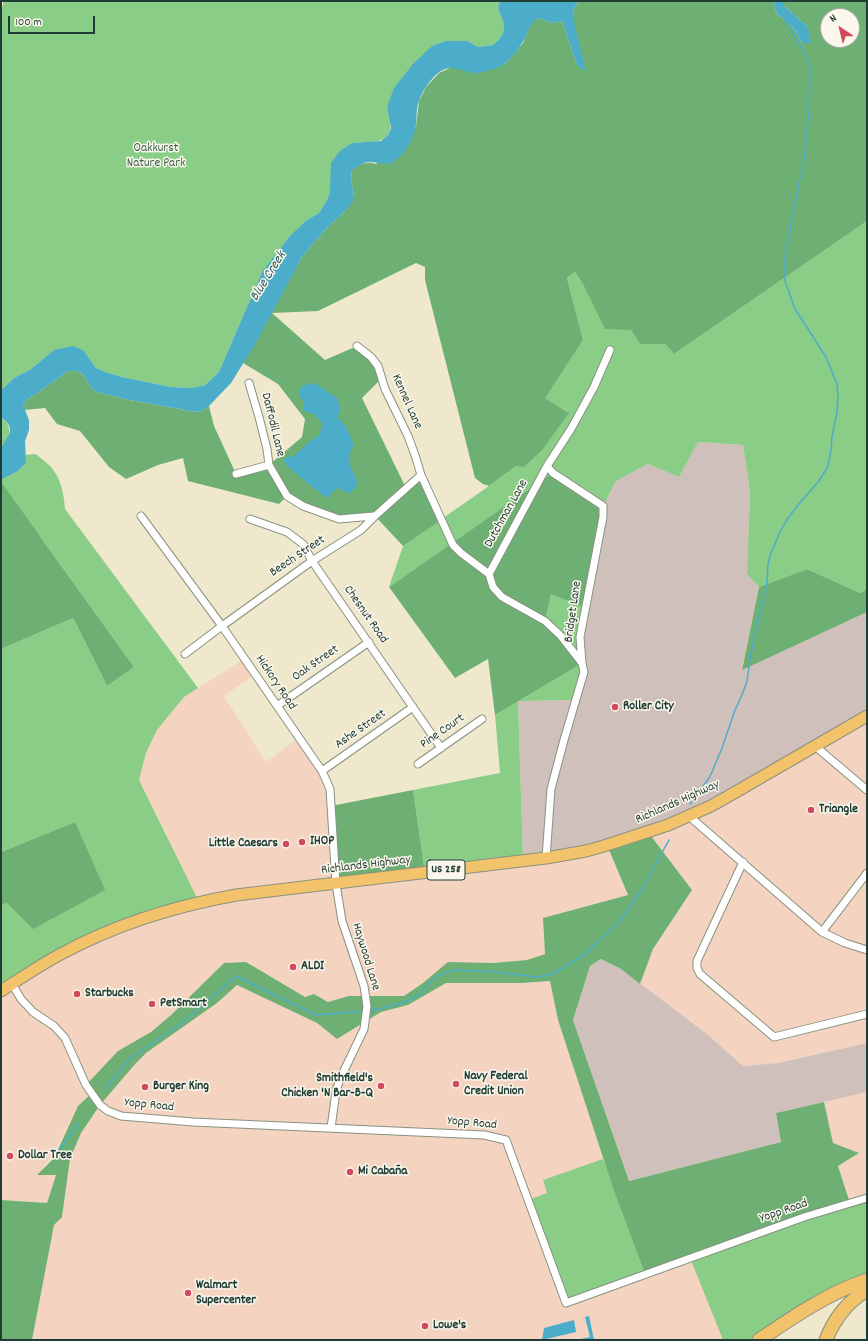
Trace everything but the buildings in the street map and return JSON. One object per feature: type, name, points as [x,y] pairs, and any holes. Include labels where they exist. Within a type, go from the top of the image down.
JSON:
[{"type":"highway","points":[[759,1340],[817,1302],[851,1285],[867,1280]]},
{"type":"highway","points":[[826,1340],[842,1311],[867,1290]]},
{"type":"main road","name":"Richlands Highway","points":[[1,991],[61,954],[86,941],[134,920],[159,912],[236,895],[546,858],[586,851],[661,828],[689,816],[734,793],[866,718]]},
{"type":"street","name":"Kennel Lane","points":[[357,346],[371,356],[378,366],[385,389],[408,436],[421,475],[453,544],[461,553],[489,574]]},
{"type":"street","name":"Dutchman Lane","points":[[489,574],[547,466],[594,387],[610,350]]},
{"type":"street","name":"Daffodil Lane","points":[[249,383],[267,449],[269,464],[287,496],[303,506],[339,520],[375,516]]},
{"type":"street","points":[[236,474],[269,464]]},
{"type":"street","name":"Bridget Lane","points":[[546,858],[551,789],[584,672],[580,637],[603,517],[603,506],[553,474],[547,466]]},
{"type":"street","name":"Beech Street","points":[[185,654],[312,561],[360,530],[421,475]]},
{"type":"street","name":"Hickory Road","points":[[142,516],[222,626],[322,771],[330,789],[336,884]]},
{"type":"street","name":"Chesnut Road","points":[[250,519],[287,532],[303,544],[312,561],[441,748]]},
{"type":"street","points":[[489,574],[493,587],[502,596],[545,621],[561,636],[582,663]]},
{"type":"street","name":"Oak Street","points":[[276,706],[369,642]]},
{"type":"street","name":"Ashe Street","points":[[322,771],[413,707]]},
{"type":"street","name":"Pine Court","points":[[418,764],[482,719]]},
{"type":"street","points":[[815,746],[867,790]]},
{"type":"street","points":[[689,816],[822,932],[845,943],[867,950]]},
{"type":"street","points":[[743,862],[697,961],[697,968],[700,974],[774,1037],[867,1014]]},
{"type":"street","points":[[822,932],[867,873]]},
{"type":"street","name":"Haywood Lane","points":[[331,1128],[336,1091],[340,1079],[364,1029],[367,1006],[364,986],[342,921],[336,884]]},
{"type":"street","name":"Yopp Road","points":[[12,984],[21,999],[33,1012],[54,1026],[65,1038],[86,1085],[100,1105],[108,1111],[121,1116],[145,1119],[484,1135],[506,1140],[566,1303],[804,1218],[867,1198]]},
{"type":"shaded area","points":[[698,442],[743,445],[750,492],[747,574],[759,587],[742,669],[867,612],[867,716],[711,806],[648,832],[523,861],[518,701],[576,700],[581,680],[580,637],[603,506],[616,481],[648,464],[679,477]]},
{"type":"shaded area","points":[[244,659],[255,674],[224,696],[266,762],[299,738],[330,789],[336,883],[607,845],[628,895],[543,918],[545,954],[527,960],[493,963],[423,983],[404,996],[349,996],[328,1002],[314,994],[305,997],[246,962],[224,963],[171,1015],[151,1032],[118,1051],[91,1094],[78,1106],[52,1157],[37,1175],[56,1174],[47,1203],[1,1200],[1,991],[167,835],[139,780],[146,753],[157,730],[184,697]]},
{"type":"shaded area","points":[[867,716],[867,1043],[778,1063],[743,1066],[707,1034],[640,984],[653,949],[692,890],[648,832]]},
{"type":"shaded area","points":[[601,959],[621,969],[707,1034],[743,1066],[778,1063],[867,1043],[867,1092],[776,1113],[781,1142],[629,1181],[573,1020],[590,966]]},
{"type":"shaded area","points":[[550,981],[558,1020],[612,1185],[645,1274],[690,1258],[723,1340],[32,1340],[54,1225],[62,1217],[70,1159],[81,1133],[100,1105],[146,1053],[217,1003],[237,985],[317,1023],[337,1039],[381,1012],[408,1005],[446,983],[521,983]]},
{"type":"shaded area","points":[[867,1092],[867,1198],[850,1203],[838,1166],[859,1153],[833,1143],[824,1102]]},
{"type":"green space","name":"Oakkurst Nature Park","points":[[4,1],[501,1],[499,9],[504,30],[500,38],[493,45],[478,47],[468,41],[445,41],[432,46],[387,107],[390,129],[385,138],[375,142],[352,143],[327,200],[319,213],[307,220],[262,272],[219,372],[205,385],[192,388],[171,387],[122,377],[96,368],[84,351],[54,350],[31,369],[14,378],[1,390],[1,11]]},
{"type":"green space","points":[[579,1],[773,1],[777,14],[793,27],[802,43],[807,26],[784,6],[784,1],[867,1],[867,221],[674,354],[665,344],[640,344],[631,330],[605,329],[584,286],[575,272],[567,278],[583,340],[545,398],[569,413],[542,450],[524,467],[516,466],[489,486],[483,484],[475,478],[425,280],[425,267],[416,263],[318,311],[272,313],[325,360],[357,346],[371,357],[382,378],[362,398],[406,488],[421,475],[441,520],[403,546],[375,516],[339,519],[287,496],[279,504],[188,481],[183,458],[158,465],[126,479],[109,467],[80,431],[57,424],[45,408],[24,410],[23,405],[28,399],[68,371],[77,371],[82,373],[92,389],[97,392],[130,400],[190,411],[200,412],[209,406],[214,426],[236,474],[269,465],[302,437],[305,419],[278,384],[243,363],[302,257],[324,231],[348,208],[354,196],[351,178],[352,170],[363,164],[376,164],[416,127],[419,101],[426,87],[439,73],[452,67],[476,73],[506,63],[523,43],[531,22],[538,18],[553,23],[562,21],[577,65],[573,10]]},
{"type":"green space","points":[[867,221],[867,589],[860,593],[807,569],[759,587],[747,574],[750,492],[743,445],[698,442],[679,477],[648,464],[616,481],[603,506],[553,474],[389,587],[403,546],[516,466],[568,412],[544,398],[583,340],[567,278],[575,272],[584,286],[631,330],[640,344],[665,344],[674,354]]},
{"type":"green space","points":[[1,417],[8,425],[9,433],[1,450]]},
{"type":"green space","points":[[34,454],[51,467],[61,487],[65,509],[198,688],[184,697],[157,730],[146,753],[139,780],[199,902],[134,921],[1,991],[1,905],[7,903],[75,822],[1,852],[1,649],[73,618],[107,686],[134,667],[40,536],[1,599],[1,480],[18,471],[26,463],[25,455]]},
{"type":"green space","points":[[553,473],[603,506],[586,608],[551,594],[545,621],[582,663],[495,715],[488,659],[455,678],[389,587]]},
{"type":"green space","points":[[1,482],[134,667],[107,686],[73,618],[1,649]]},
{"type":"green space","points":[[807,569],[860,593],[867,589],[867,612],[742,670],[759,587]]},
{"type":"green space","points":[[551,593],[586,608],[580,637],[584,672],[576,700],[518,701],[581,663],[545,621]]},
{"type":"green space","points":[[518,701],[523,861],[425,873],[413,790],[500,773],[495,715]]},
{"type":"green space","points":[[413,790],[425,873],[336,884],[331,806]]},
{"type":"green space","points":[[75,822],[105,890],[33,929],[7,903],[1,905],[1,852]]},
{"type":"green space","points":[[648,832],[692,890],[653,949],[640,984],[621,969],[601,959],[590,966],[573,1020],[629,1181],[781,1142],[776,1113],[824,1102],[833,1143],[859,1153],[838,1166],[850,1203],[645,1274],[612,1185],[558,1020],[550,981],[521,983],[446,983],[408,1005],[381,1012],[337,1039],[317,1023],[237,985],[217,1003],[146,1053],[100,1105],[81,1133],[70,1159],[62,1217],[54,1225],[32,1340],[1,1340],[1,1200],[47,1203],[56,1175],[37,1175],[54,1158],[78,1106],[91,1094],[86,1085],[118,1051],[151,1032],[171,1015],[224,963],[246,962],[305,997],[314,994],[328,1002],[349,996],[404,996],[423,983],[448,962],[493,963],[527,960],[545,954],[543,918],[628,895],[607,845]]},
{"type":"green space","points":[[603,1159],[645,1274],[566,1303],[528,1200],[547,1193],[543,1180]]},
{"type":"green space","points":[[867,1198],[867,1280],[759,1340],[723,1340],[690,1258]]},
{"type":"water","name":"Blue Creek","points":[[501,1],[579,1],[573,10],[575,27],[586,72],[577,65],[562,21],[553,23],[538,18],[534,21],[524,40],[509,60],[497,68],[475,73],[456,68],[448,68],[438,73],[420,97],[417,107],[415,130],[407,148],[394,162],[383,164],[368,162],[352,170],[351,178],[354,196],[353,201],[348,208],[324,231],[302,257],[254,346],[231,383],[209,406],[200,412],[190,411],[130,400],[97,392],[92,389],[82,373],[77,371],[68,371],[28,399],[23,405],[29,420],[29,430],[25,441],[26,463],[18,471],[1,480],[1,451],[10,430],[7,422],[1,417],[1,390],[14,378],[31,369],[54,350],[73,346],[84,351],[96,368],[105,372],[171,387],[192,388],[205,385],[219,372],[262,272],[290,236],[307,220],[319,213],[327,200],[330,192],[331,163],[340,151],[352,143],[381,141],[388,135],[391,128],[387,107],[394,88],[413,64],[432,46],[445,41],[468,41],[478,47],[493,45],[499,39],[504,30],[503,21],[498,9]]},
{"type":"water","points":[[773,1],[784,1],[784,6],[807,26],[811,43],[802,43],[793,27],[777,14]]},
{"type":"water","points":[[315,383],[338,399],[340,411],[337,418],[345,425],[354,445],[349,457],[349,462],[357,481],[357,485],[349,493],[337,488],[326,498],[287,466],[283,459],[295,455],[319,435],[323,424],[314,414],[304,411],[304,401],[299,396],[301,386]]},
{"type":"water","points":[[589,1316],[594,1340],[576,1340],[590,1337],[585,1317]]},
{"type":"water","points":[[574,1320],[576,1332],[542,1340],[544,1328]]},
{"type":"waterway","points":[[690,804],[712,772],[747,681],[751,653],[767,582],[768,563],[771,553],[786,521],[826,470],[837,412],[837,384],[826,357],[795,309],[785,281],[784,262],[800,178],[803,170],[809,111],[810,74],[810,67],[800,45],[785,20]]},
{"type":"waterway","points":[[368,1011],[405,1002],[419,995],[430,982],[439,975],[455,970],[497,972],[535,977],[550,975],[563,968],[585,954],[619,922],[639,894],[669,840]]},
{"type":"waterway","points":[[106,1088],[129,1059],[182,1023],[236,976],[316,1015],[365,1011]]},
{"type":"waterway","points":[[54,1158],[79,1123]]},
{"type":"place","name":"Roller City","points":[[615,707]]},
{"type":"place","name":"Triangle","points":[[811,810]]},
{"type":"place","name":"IHOP","points":[[302,842]]},
{"type":"place","name":"Little Caesars","points":[[286,844]]},
{"type":"place","name":"ALDI","points":[[293,967]]},
{"type":"place","name":"Starbucks","points":[[77,994]]},
{"type":"place","name":"PetSmart","points":[[152,1004]]},
{"type":"place","name":"Navy Federal Credit Union","points":[[456,1084]]},
{"type":"place","name":"Smithfield's Chicken 'N Bar-B-Q","points":[[381,1086]]},
{"type":"place","name":"Burger King","points":[[145,1087]]},
{"type":"place","name":"Dollar Tree","points":[[10,1156]]},
{"type":"place","name":"Mi Cabaña","points":[[350,1172]]},
{"type":"place","name":"Walmart Supercenter","points":[[188,1293]]},
{"type":"place","name":"Lowe's","points":[[425,1326]]}]
